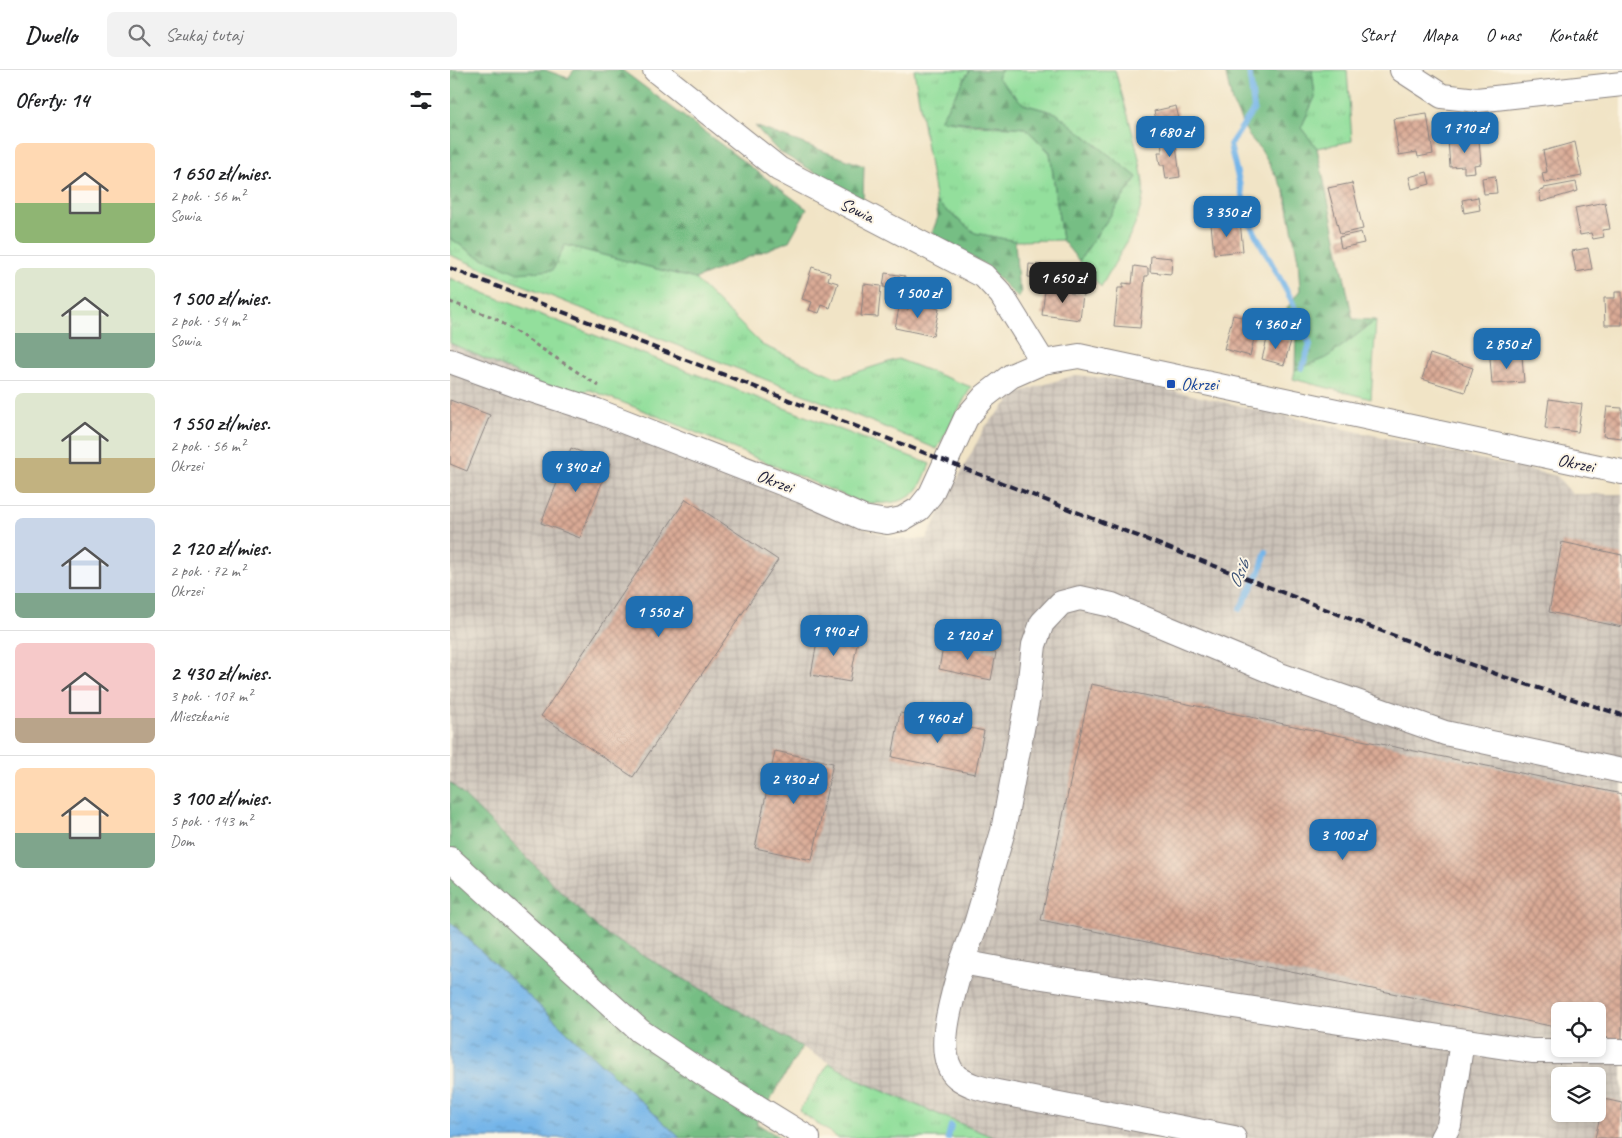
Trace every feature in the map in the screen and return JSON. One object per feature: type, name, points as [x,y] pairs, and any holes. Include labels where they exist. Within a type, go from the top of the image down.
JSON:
[{"type":"street","name":"Sowia","points":[[655,70],[684,80],[778,169],[984,276],[1001,294],[1043,362]]},
{"type":"street","points":[[1402,70],[1442,96],[1477,100],[1622,84]]},
{"type":"street","name":"Okrzei","points":[[450,361],[516,385],[598,411],[802,491],[863,518],[886,522],[902,519],[919,509],[931,494],[966,418],[985,396],[1011,376],[1043,362],[1079,356],[1622,472]]},
{"type":"street","points":[[1234,1138],[974,1087],[956,1076],[947,1061],[944,1039],[962,962],[976,924],[1003,831],[1028,697],[1034,646],[1042,623],[1061,603],[1080,598],[1112,605],[1280,676],[1445,733],[1622,771]]},
{"type":"street","points":[[450,859],[640,1031],[808,1138]]},
{"type":"street","points":[[962,962],[1532,1051],[1622,1051]]},
{"type":"street","points":[[1442,1138],[1449,1126],[1462,1041]]},
{"type":"path","points":[[450,302],[493,317],[602,388]]},
{"type":"shaded area","points":[[450,343],[836,519],[897,539],[926,539],[985,427],[1017,393],[1075,375],[1124,380],[1557,476],[1572,494],[1622,494],[1622,1138],[995,1138],[864,1083],[602,932],[450,782]]},
{"type":"green space","points":[[450,70],[545,70],[568,78],[574,70],[622,70],[807,209],[789,241],[695,279],[565,245],[553,270],[518,273],[475,255],[450,238]]},
{"type":"green space","points":[[914,70],[970,70],[940,120],[977,125],[1025,128],[1050,153],[1062,240],[1015,241],[975,233],[936,202]]},
{"type":"green space","points":[[970,70],[1002,70],[997,77],[1023,104],[1056,113],[1137,177],[1079,261],[1062,240],[1050,152],[1025,128],[940,120]]},
{"type":"green space","points":[[1002,70],[1115,70],[1138,153],[1143,197],[1131,232],[1101,287],[1079,261],[1137,177],[1056,113],[1023,104],[997,77]]},
{"type":"green space","points":[[1225,70],[1312,70],[1315,97],[1301,128],[1317,148],[1353,319],[1376,320],[1328,357],[1295,370],[1296,330],[1287,308],[1300,290],[1298,260],[1285,192],[1261,150],[1249,136],[1232,102]]},
{"type":"green space","points":[[1312,70],[1347,70],[1352,141],[1317,148],[1301,128],[1315,97]]},
{"type":"green space","points":[[755,126],[864,166],[863,200],[778,151]]},
{"type":"green space","points":[[936,202],[975,233],[1015,241],[1018,283],[1022,291],[1018,298],[984,264],[932,233],[938,217]]},
{"type":"green space","points":[[450,238],[475,255],[565,245],[695,279],[762,345],[838,378],[898,359],[971,387],[937,449],[816,399],[450,255]]},
{"type":"green space","points":[[450,278],[487,294],[930,464],[916,492],[908,498],[888,503],[860,502],[650,413],[590,390],[565,395],[450,343]]},
{"type":"green space","points":[[1376,320],[1371,399],[1293,379],[1295,370],[1328,357]]},
{"type":"green space","points":[[450,782],[602,932],[802,1047],[756,1123],[781,1138],[680,1138],[450,922]]},
{"type":"green space","points":[[829,1063],[864,1083],[995,1138],[838,1138],[799,1111]]},
{"type":"water","points":[[450,922],[680,1138],[450,1138]]},
{"type":"building","points":[[1176,106],[1182,132],[1160,137],[1154,111]]},
{"type":"building","points":[[1427,114],[1433,154],[1418,157],[1417,152],[1399,155],[1393,119]]},
{"type":"building","points":[[1175,137],[1180,177],[1166,179],[1164,165],[1160,165],[1158,152],[1162,152],[1161,138]]},
{"type":"building","points":[[1463,139],[1463,142],[1479,140],[1481,164],[1474,165],[1475,172],[1464,173],[1464,166],[1450,167],[1448,140]]},
{"type":"building","points":[[1575,142],[1582,176],[1544,183],[1542,173],[1547,172],[1543,151]]},
{"type":"building","points":[[1427,172],[1430,184],[1412,189],[1409,177]]},
{"type":"building","points":[[1495,176],[1497,193],[1484,194],[1482,178]]},
{"type":"building","points":[[1576,182],[1578,191],[1541,202],[1539,191],[1544,190],[1544,188]]},
{"type":"building","points":[[1352,183],[1363,229],[1340,234],[1328,188]]},
{"type":"building","points":[[1478,197],[1480,210],[1464,213],[1462,200]]},
{"type":"building","points":[[1605,202],[1610,229],[1602,230],[1604,237],[1593,239],[1591,233],[1580,235],[1575,208]]},
{"type":"building","points":[[1240,221],[1243,251],[1214,254],[1211,224]]},
{"type":"building","points":[[1361,232],[1364,243],[1341,248],[1339,237]]},
{"type":"building","points":[[1588,248],[1592,269],[1576,272],[1572,251]]},
{"type":"building","points":[[1151,256],[1172,258],[1171,274],[1150,272]]},
{"type":"building","points":[[1029,264],[1042,265],[1041,278],[1028,277]]},
{"type":"building","points":[[1134,266],[1148,268],[1148,276],[1145,276],[1140,328],[1114,326],[1118,288],[1123,288],[1123,283],[1132,284]]},
{"type":"building","points":[[812,267],[830,273],[828,280],[838,283],[830,308],[822,305],[819,313],[809,310],[812,302],[802,299]]},
{"type":"building","points":[[885,273],[905,276],[903,289],[883,287]]},
{"type":"building","points":[[864,284],[881,286],[878,317],[861,316]]},
{"type":"building","points":[[1062,287],[1070,289],[1070,293],[1083,294],[1080,320],[1042,315],[1045,290],[1061,292]]},
{"type":"building","points":[[1615,292],[1622,292],[1622,325],[1605,325],[1604,298],[1615,298]]},
{"type":"building","points":[[910,302],[939,309],[933,336],[895,328],[899,308],[908,310]]},
{"type":"building","points":[[1233,315],[1258,321],[1250,356],[1224,349]]},
{"type":"building","points":[[1268,335],[1291,341],[1284,365],[1262,359]]},
{"type":"building","points":[[1430,354],[1473,368],[1465,392],[1422,379]]},
{"type":"building","points":[[1522,356],[1524,382],[1492,384],[1490,358]]},
{"type":"building","points":[[1549,399],[1582,404],[1578,432],[1545,428]]},
{"type":"building","points":[[450,400],[490,415],[467,471],[450,464]]},
{"type":"building","points":[[1607,407],[1622,408],[1622,438],[1603,436]]},
{"type":"building","points":[[571,448],[610,463],[580,538],[541,523]]},
{"type":"building","points":[[686,499],[778,560],[633,777],[541,716]]},
{"type":"building","points":[[1562,542],[1622,555],[1622,627],[1549,612]]},
{"type":"building","points":[[819,631],[858,639],[850,682],[811,675]]},
{"type":"building","points":[[944,642],[996,653],[991,680],[939,669]]},
{"type":"building","points":[[1091,684],[1622,794],[1622,1041],[1606,1038],[1606,1002],[1551,1002],[1551,1026],[1041,920]]},
{"type":"building","points":[[900,713],[984,731],[975,774],[892,757]]},
{"type":"building","points":[[775,751],[833,763],[812,860],[755,848]]},
{"type":"building","points":[[1606,1099],[1622,1103],[1622,1138],[1595,1138],[1599,1122],[1606,1122]]},
{"type":"waterway","name":"Osib","points":[[1249,70],[1254,109],[1230,145],[1249,222],[1291,299],[1310,345],[1302,368]]},
{"type":"waterway","name":"Osib","points":[[1240,609],[1260,571],[1266,552]]},
{"type":"waterway","name":"Osib","points":[[948,1138],[951,1126]]},
{"type":"railway","points":[[450,268],[1379,630],[1504,677],[1622,715]]},
{"type":"place","name":"Okrzei","points":[[1171,384]]}]
